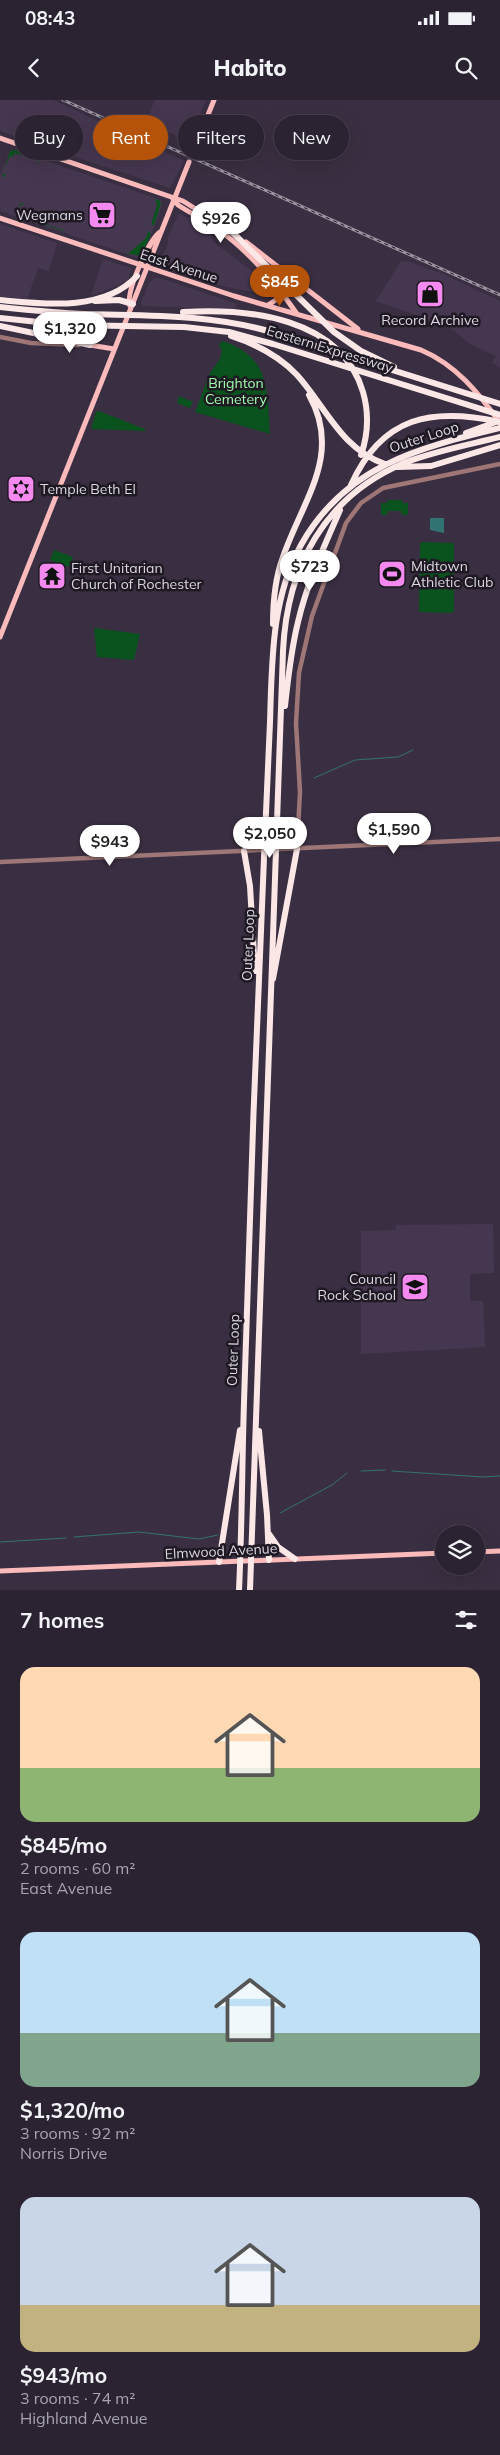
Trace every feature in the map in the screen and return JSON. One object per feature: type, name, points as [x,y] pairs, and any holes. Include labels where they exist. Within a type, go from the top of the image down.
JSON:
[{"type":"highway","points":[[229,229],[342,338],[371,357],[428,381]]},
{"type":"highway","points":[[70,302],[110,293],[128,284],[137,276]]},
{"type":"highway","points":[[0,300],[70,302],[119,300],[131,305]]},
{"type":"highway","name":"Eastern Expressway","points":[[0,307],[71,314],[147,314],[200,317],[246,325],[500,404]]},
{"type":"highway","points":[[147,314],[199,311],[232,313],[267,317],[298,325],[318,335],[337,349],[352,368],[362,389],[367,416],[365,442],[351,483],[320,554],[294,638],[280,750]]},
{"type":"highway","name":"Eastern Expressway","points":[[0,318],[82,326],[191,327],[251,337],[497,415]]},
{"type":"highway","points":[[0,326],[90,345]]},
{"type":"highway","points":[[191,327],[229,335],[257,346],[277,358],[298,377],[341,434],[365,454],[390,465],[420,467],[446,462],[500,445]]},
{"type":"highway","points":[[272,674],[273,611],[277,575],[285,551],[315,481],[322,455],[319,420],[312,400],[298,377]]},
{"type":"highway","points":[[351,483],[374,447],[397,428],[417,419],[437,415],[469,416],[500,422]]},
{"type":"highway","points":[[426,447],[500,422]]},
{"type":"highway","name":"Outer Loop","points":[[239,1590],[258,1002],[272,674],[280,598],[295,555],[311,529],[330,505],[358,480],[391,460],[426,447],[500,428]]},
{"type":"highway","name":"Outer Loop","points":[[250,1590],[269,1003],[286,612],[296,576],[316,535],[347,500],[384,473],[426,456],[500,437]]},
{"type":"highway","points":[[269,1003],[297,849]]},
{"type":"highway","points":[[244,851],[250,886],[258,1002]]},
{"type":"highway","points":[[257,1404],[268,1533],[265,1560]]},
{"type":"highway","points":[[222,1562],[244,1406]]},
{"type":"highway","points":[[268,1533],[278,1548],[295,1559]]},
{"type":"main road","points":[[208,115],[214,100]]},
{"type":"main road","points":[[0,138],[185,202],[229,229],[351,324],[367,334]]},
{"type":"main road","points":[[0,637],[189,162]]},
{"type":"main road","points":[[173,199],[178,205],[234,242],[257,263],[279,288],[297,314]]},
{"type":"main road","name":"East Avenue","points":[[0,218],[141,266],[265,305],[414,347],[443,361],[470,385],[497,415],[500,422]]},
{"type":"main road","points":[[131,305],[129,296],[151,240],[160,232]]},
{"type":"main road","points":[[265,305],[278,299],[279,288]]},
{"type":"main road","points":[[90,345],[114,348]]},
{"type":"main road","points":[[485,1552],[500,1551]]},
{"type":"main road","name":"Elmwood Avenue","points":[[0,1571],[435,1553]]},
{"type":"street","points":[[0,337],[21,342],[51,345],[90,345]]},
{"type":"street","points":[[297,849],[300,792],[296,723],[299,673],[312,616],[346,523],[361,503],[383,488],[500,464]]},
{"type":"street","points":[[0,862],[500,839]]},
{"type":"shaded area","points":[[0,100],[53,100],[93,119],[93,160],[168,160],[168,154],[178,158],[178,160],[184,161],[170,188],[83,159],[83,115],[15,115],[15,136],[0,131]]},
{"type":"shaded area","points":[[155,100],[206,100],[200,115],[178,115],[178,137],[168,132],[168,115],[150,115],[150,111]]},
{"type":"shaded area","points":[[15,150],[15,160],[43,160],[161,200],[162,204],[159,214],[143,255],[138,258],[0,211],[0,176],[10,151]]},
{"type":"shaded area","points":[[179,213],[206,228],[215,243],[257,275],[253,292],[222,286],[160,263],[169,241],[167,239]]},
{"type":"shaded area","points":[[0,224],[57,243],[49,271],[38,268],[27,299],[0,297]]},
{"type":"shaded area","points":[[103,259],[131,268],[128,281],[91,296]]},
{"type":"shaded area","points":[[401,261],[410,262],[443,274],[500,301],[500,368],[492,363],[496,356],[470,344],[448,326],[376,301]]},
{"type":"shaded area","points":[[156,277],[237,304],[235,309],[143,306],[141,303],[149,283]]},
{"type":"shaded area","points":[[430,518],[444,518],[444,533],[430,530]]},
{"type":"shaded area","name":"Council Rock School","points":[[493,1224],[494,1273],[470,1274],[470,1301],[483,1301],[485,1347],[361,1354],[361,1231],[396,1230],[396,1225]]},
{"type":"green space","points":[[15,150],[13,157],[10,156],[4,171],[10,151]]},
{"type":"green space","points":[[155,199],[159,200],[161,204],[154,225],[151,225],[157,205]]},
{"type":"green space","points":[[22,203],[24,205],[20,205],[18,211],[21,213],[21,216],[62,230],[64,228],[63,231],[17,216],[19,205]]},
{"type":"green space","points":[[148,231],[151,234],[141,256],[124,253],[129,253],[146,238]]},
{"type":"green space","name":"Brighton Cemetery","points":[[222,341],[250,356],[258,366],[266,390],[270,434],[195,412],[210,373],[220,359],[222,350],[219,345]]},
{"type":"green space","points":[[179,396],[193,402],[190,408],[177,403]]},
{"type":"green space","points":[[99,411],[145,429],[145,431],[91,429],[96,412]]},
{"type":"green space","points":[[388,500],[402,500],[402,503],[408,503],[408,515],[402,515],[401,511],[388,511],[387,515],[381,515],[381,503],[387,503]]},
{"type":"green space","points":[[422,542],[454,543],[454,611],[452,613],[419,612],[420,544]]},
{"type":"green space","points":[[54,550],[73,557],[69,567],[50,560]]},
{"type":"green space","points":[[94,628],[140,634],[134,660],[97,657]]},
{"type":"waterway","points":[[314,778],[355,760],[398,757],[413,750]]},
{"type":"waterway","points":[[361,1471],[385,1470]]},
{"type":"waterway","points":[[392,1471],[483,1477],[500,1476]]},
{"type":"waterway","points":[[280,1513],[332,1485],[347,1473]]},
{"type":"waterway","points":[[74,1537],[139,1532],[199,1539],[218,1535]]},
{"type":"waterway","points":[[0,1542],[66,1538]]},
{"type":"railway","points":[[63,100],[500,295]]},
{"type":"place","name":"Wegmans","points":[[102,215]]},
{"type":"place","name":"Record Archive","points":[[430,294]]},
{"type":"place","name":"Temple Beth El","points":[[21,489]]},
{"type":"place","name":"Midtown Athletic Club","points":[[392,574]]},
{"type":"place","name":"First Unitarian Church of Rochester","points":[[52,576]]},
{"type":"place","name":"Council Rock School","points":[[415,1287]]}]
